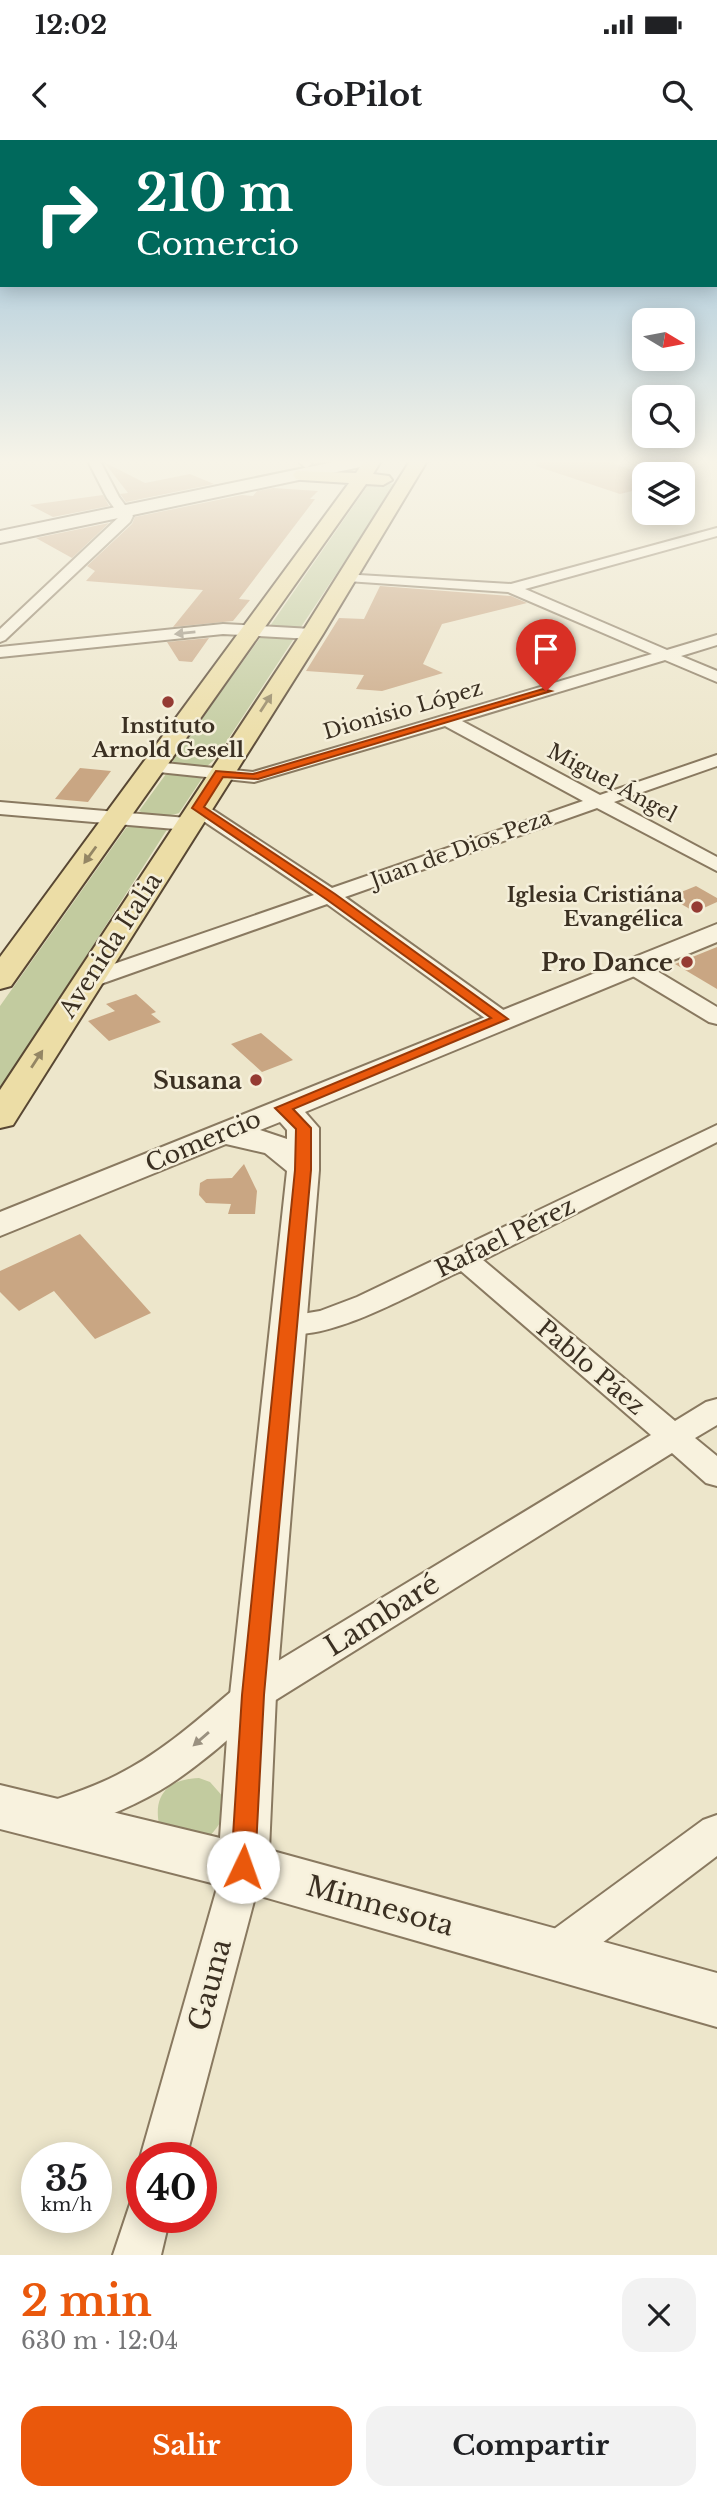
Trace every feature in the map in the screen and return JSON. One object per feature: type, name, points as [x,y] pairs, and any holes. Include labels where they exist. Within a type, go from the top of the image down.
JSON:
[{"type":"main road","points":[[0,979],[302,560]]},
{"type":"main road","name":"Avenida Italia","points":[[0,1117],[358,560]]},
{"type":"street","points":[[0,637],[83,560]]},
{"type":"street","points":[[347,577],[511,588],[615,560]]},
{"type":"street","points":[[511,588],[717,677]]},
{"type":"street","points":[[0,652],[213,629],[312,634]]},
{"type":"street","name":"Dionisio López","points":[[220,774],[254,777],[717,640]]},
{"type":"street","name":"Miguel Ángel","points":[[449,721],[717,865]]},
{"type":"street","name":"Juan de Dios Peza","points":[[87,981],[717,760]]},
{"type":"street","points":[[155,767],[220,774]]},
{"type":"street","points":[[0,808],[118,818],[192,816],[331,897],[501,1019]]},
{"type":"street","name":"Comercio","points":[[0,1225],[717,932]]},
{"type":"street","points":[[634,967],[717,1017]]},
{"type":"street","name":"Gauna","points":[[167,2142],[243,1867],[253,1695],[303,1170],[303,1128],[283,1108]]},
{"type":"street","name":"Rafael Pérez","points":[[288,1325],[324,1321],[464,1259],[717,1132]]},
{"type":"street","points":[[219,1134],[271,1142],[291,1154],[303,1170]]},
{"type":"street","name":"Pablo Páez","points":[[464,1259],[717,1474]]},
{"type":"street","name":"Lambaré","points":[[49,1819],[96,1803],[158,1771],[188,1750],[253,1695],[717,1410]]},
{"type":"street","name":"Minnesota","points":[[0,1807],[243,1867],[717,2000]]},
{"type":"street","points":[[554,1954],[717,1833]]},
{"type":"street","points":[[137,2255],[143,2233]]},
{"type":"green space","points":[[316,560],[346,560],[301,627],[270,626]]},
{"type":"green space","points":[[266,635],[287,636],[293,640],[215,759],[205,768],[173,764],[173,759],[260,638]]},
{"type":"green space","points":[[166,774],[202,778],[179,813],[159,816],[139,811]]},
{"type":"green space","points":[[134,824],[168,828],[0,1091],[0,1006],[126,828]]},
{"type":"green space","points":[[199,1778],[210,1782],[225,1799],[222,1820],[217,1828],[209,1837],[160,1829],[158,1808],[164,1792],[178,1782]]},
{"type":"building","points":[[94,560],[269,560],[239,599],[250,600],[233,621],[173,627],[203,590],[86,581],[95,571],[87,566]]},
{"type":"building","points":[[380,586],[511,596],[527,603],[442,624],[423,664],[443,673],[382,691],[356,689],[364,675],[306,671],[339,618],[364,619]]},
{"type":"building","points":[[209,638],[192,662],[179,661],[167,642]]},
{"type":"building","points":[[80,768],[111,771],[88,802],[55,799]]},
{"type":"building","points":[[696,886],[717,898],[717,902],[695,912],[669,897]]},
{"type":"building","points":[[717,947],[717,989],[675,964]]},
{"type":"building","points":[[136,994],[156,1012],[151,1014],[161,1022],[109,1041],[88,1021],[115,1011],[106,1004]]},
{"type":"building","points":[[261,1033],[293,1060],[262,1072],[231,1044]]},
{"type":"building","points":[[244,1164],[257,1191],[255,1214],[228,1214],[231,1204],[206,1203],[199,1195],[200,1183],[207,1179],[232,1178]]},
{"type":"building","points":[[80,1234],[151,1313],[95,1339],[54,1291],[19,1311],[0,1292],[0,1271]]},
{"type":"place","name":"Instituto Arnold Gesell","points":[[168,702]]},
{"type":"place","name":"Iglesia Cristiána Evangélica","points":[[697,907]]},
{"type":"place","name":"Pro Dance","points":[[687,962]]},
{"type":"place","name":"Susana","points":[[256,1080]]},
{"type":"route","points":[[243,1867],[253,1695],[303,1170],[303,1128],[283,1108],[501,1019],[331,897],[197,808],[220,774],[254,777],[546,691]]}]
